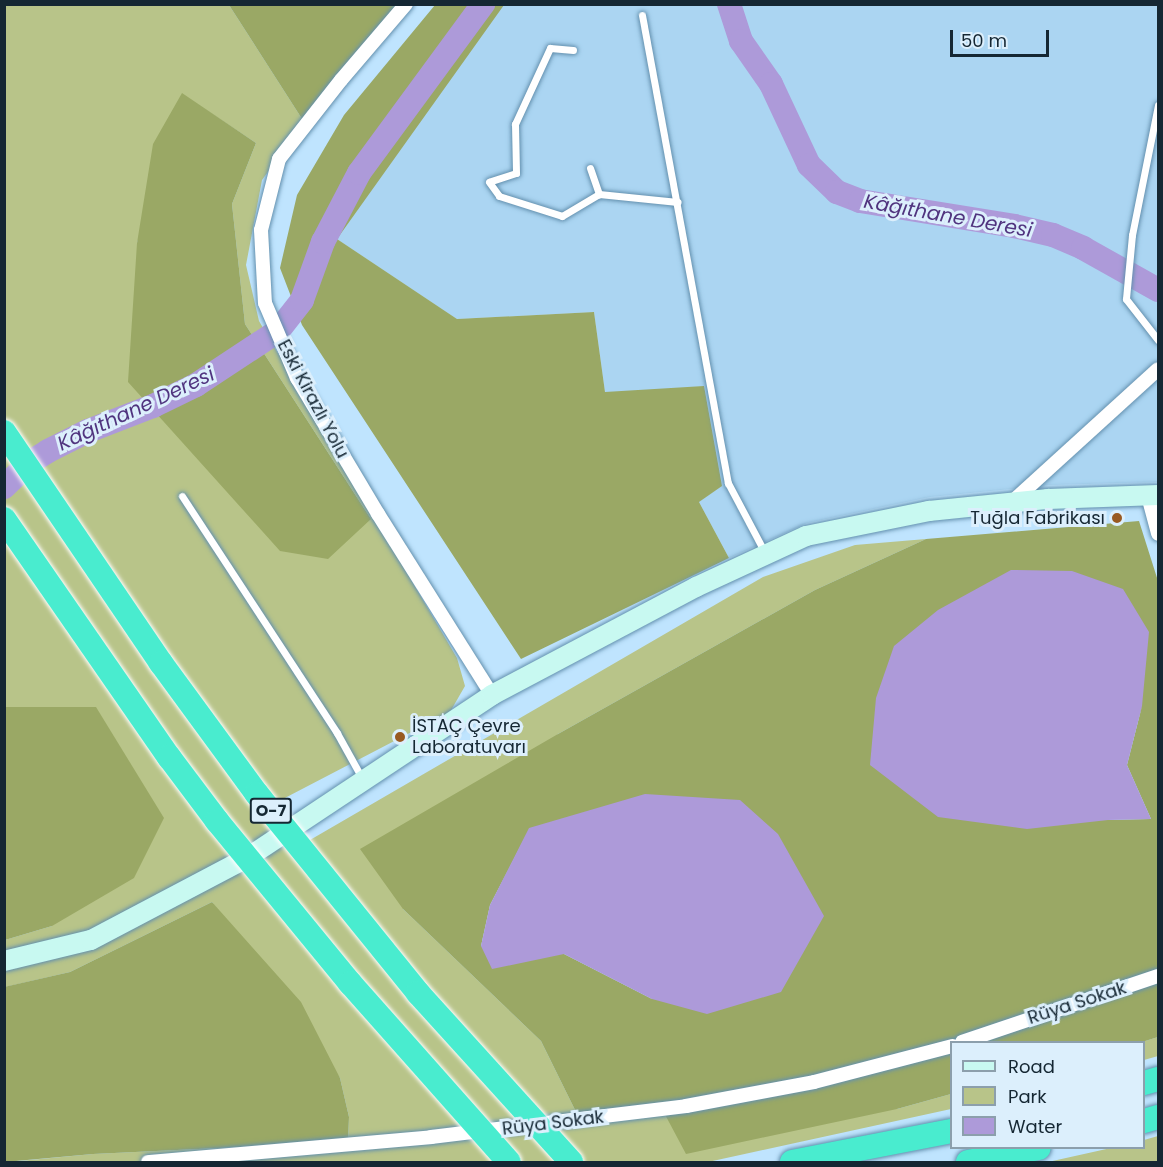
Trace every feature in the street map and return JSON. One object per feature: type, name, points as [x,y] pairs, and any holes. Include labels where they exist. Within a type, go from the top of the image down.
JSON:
[{"type":"highway","name":"O-7","points":[[4,432],[154,653],[257,794],[418,993],[571,1162]]},
{"type":"highway","name":"O-7","points":[[4,519],[217,821],[357,992],[509,1162]]},
{"type":"highway","points":[[792,1162],[950,1131]]},
{"type":"highway","points":[[968,1162],[1034,1149]]},
{"type":"main road","points":[[4,961],[91,940],[250,856],[492,695],[696,587],[765,553],[806,536],[929,510],[1012,502],[1153,495]]},
{"type":"street","name":"Eski Kirazlı Yolu","points":[[406,4],[341,80],[279,159],[261,230],[266,303],[284,350],[378,514],[492,695]]},
{"type":"street","points":[[1012,502],[1158,369]]},
{"type":"street","points":[[1153,495],[1158,534]]},
{"type":"street","name":"Rüya Sokak","points":[[965,1041],[1158,976]]},
{"type":"street","name":"Rüya Sokak","points":[[148,1162],[431,1137],[686,1106],[814,1082],[950,1046]]},
{"type":"lane","points":[[642,15],[728,483],[765,553]]},
{"type":"lane","points":[[573,50],[550,48],[515,124],[516,173],[489,182],[499,196],[562,216],[599,194],[678,202]]},
{"type":"lane","points":[[1158,105],[1132,235],[1126,300],[1158,340]]},
{"type":"lane","points":[[590,168],[599,194]]},
{"type":"lane","points":[[182,496],[337,733],[363,781]]},
{"type":"shaded area","points":[[502,5],[1158,5],[1158,482],[1049,485],[930,497],[807,523],[729,558],[699,502],[605,392],[594,312],[457,319],[337,239],[360,194]]},
{"type":"green space","points":[[4,5],[229,5],[304,122],[262,180],[246,265],[259,321],[457,658],[465,686],[450,712],[281,800],[310,840],[763,577],[855,545],[926,539],[815,590],[558,734],[403,909],[541,1041],[579,1118],[662,1107],[897,1109],[950,1094],[950,1109],[708,1162],[9,1162],[93,1154],[348,1142],[349,1117],[340,1078],[212,902],[70,972],[5,987],[5,940],[52,926],[96,707],[5,707]],"holes":[[[182,94],[256,143],[232,204],[245,324],[371,519],[137,243]]]},
{"type":"green space","points":[[229,5],[397,5],[304,122]]},
{"type":"green space","points":[[435,5],[504,5],[337,239],[457,319],[594,312],[605,392],[704,386],[722,486],[699,502],[729,558],[521,659],[302,325],[280,268],[297,195],[344,115]]},
{"type":"green space","points":[[182,93],[256,143],[232,204],[245,324],[371,519],[328,559],[280,551],[128,382],[137,243],[153,144]]},
{"type":"green space","points":[[1139,521],[1158,581],[1158,1037],[1145,1041],[950,1041],[950,1094],[897,1109],[686,1154],[661,1107],[579,1118],[541,1041],[403,909],[360,849],[558,734],[815,590],[926,539]],"holes":[[[1142,706],[1127,765],[1151,819],[1108,820]],[[530,828],[652,999],[564,954],[481,946],[490,905]]]},
{"type":"green space","points":[[5,707],[96,707],[164,818],[134,878],[52,926],[5,940]]},
{"type":"green space","points":[[212,902],[301,1002],[340,1078],[349,1117],[348,1142],[93,1154],[5,1162],[4,987],[70,972]]},
{"type":"green space","points":[[1158,1037],[1158,1056],[1145,1060],[1145,1041]]},
{"type":"green space","points":[[1158,1136],[1158,1162],[1048,1162],[1106,1149],[1145,1149],[1145,1140]]},
{"type":"water","points":[[1011,570],[1072,571],[1123,589],[1149,632],[1142,706],[1127,765],[1151,819],[1108,820],[1027,829],[938,817],[870,765],[876,698],[894,646],[938,610]]},
{"type":"water","points":[[645,794],[740,800],[778,834],[824,916],[781,992],[707,1014],[652,999],[564,954],[492,969],[481,946],[490,905],[529,828]]},
{"type":"waterway","name":"Kâğıthane Deresi","points":[[4,487],[29,463],[48,451],[88,431],[153,406],[196,385],[278,331],[302,300],[323,242],[359,173],[483,4]]},
{"type":"waterway","name":"Kâğıthane Deresi","points":[[729,4],[741,41],[771,84],[809,165],[837,192],[860,201],[1014,226],[1053,235],[1083,248],[1158,290]]},
{"type":"place","name":"Tuğla Fabrikası","points":[[1117,518]]},
{"type":"place","name":"İSTAÇ Çevre Laboratuvarı","points":[[400,737]]}]
